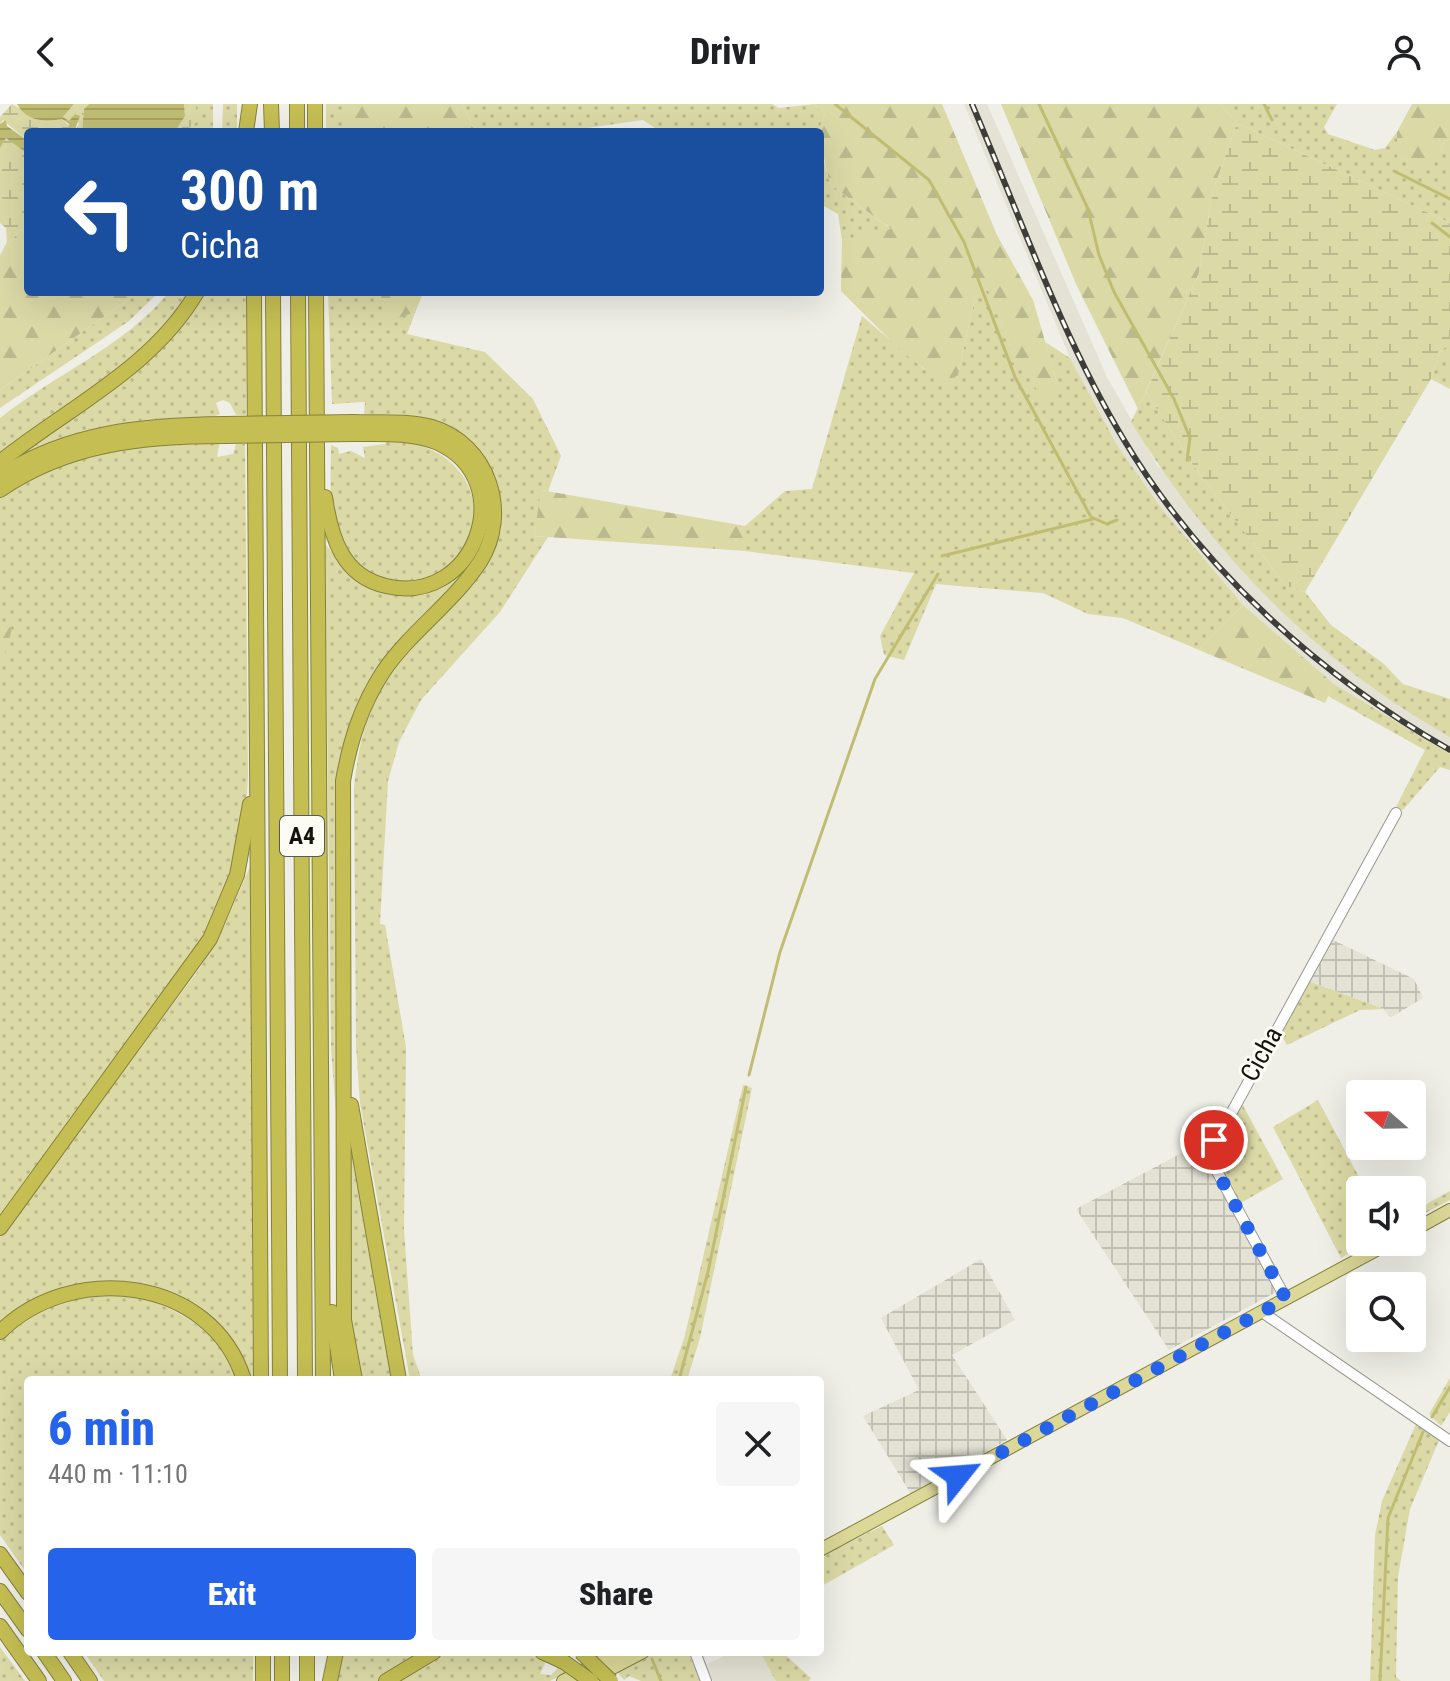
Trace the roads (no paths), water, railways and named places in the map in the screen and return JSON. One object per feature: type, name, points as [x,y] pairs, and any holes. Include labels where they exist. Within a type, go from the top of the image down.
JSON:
[{"type":"highway","points":[[247,128],[251,104]]},
{"type":"highway","points":[[251,104],[253,128]]},
{"type":"highway","points":[[271,104],[272,128]]},
{"type":"highway","points":[[297,104],[297,128]]},
{"type":"highway","points":[[315,104],[315,128]]},
{"type":"highway","points":[[0,462],[135,363],[160,340],[194,296]]},
{"type":"highway","points":[[254,296],[261,1376]]},
{"type":"highway","name":"A4","points":[[273,296],[280,1376]]},
{"type":"highway","name":"A4","points":[[298,296],[305,1376]]},
{"type":"highway","points":[[316,296],[323,1376]]},
{"type":"highway","points":[[0,476],[63,444],[108,431],[160,425],[225,430],[416,424],[457,439],[484,471],[494,498],[491,540],[478,565],[385,670],[361,712],[353,735],[341,802],[344,1320],[354,1376]]},
{"type":"highway","points":[[317,445],[332,537],[355,571],[378,584],[402,589],[440,581],[464,561],[477,537],[481,510],[472,476],[459,459],[439,443],[353,428]]},
{"type":"highway","points":[[0,490],[47,463],[94,447],[225,430]]},
{"type":"highway","points":[[0,1228],[198,959],[217,926],[242,853],[257,740]]},
{"type":"highway","points":[[344,1046],[357,1149],[398,1376]]},
{"type":"highway","points":[[322,1220],[333,1336],[341,1376]]},
{"type":"highway","points":[[0,1332],[29,1308],[59,1294],[97,1287],[135,1289],[181,1306],[215,1330],[242,1376]]},
{"type":"highway","points":[[0,1551],[24,1588]]},
{"type":"highway","points":[[0,1591],[24,1624]]},
{"type":"highway","points":[[0,1626],[39,1681]]},
{"type":"highway","points":[[47,1656],[64,1681]]},
{"type":"highway","points":[[73,1656],[90,1681]]},
{"type":"highway","points":[[263,1656],[263,1681]]},
{"type":"highway","points":[[282,1656],[282,1681]]},
{"type":"highway","points":[[307,1656],[307,1681]]},
{"type":"highway","points":[[325,1656],[328,1681]]},
{"type":"highway","points":[[328,1681],[335,1656]]},
{"type":"highway","points":[[386,1681],[427,1656]]},
{"type":"highway","points":[[551,1656],[588,1681]]},
{"type":"highway","points":[[585,1656],[611,1681]]},
{"type":"main road","points":[[1426,1223],[1450,1210]]},
{"type":"main road","points":[[824,1548],[1365,1256]]},
{"type":"main road","points":[[563,1681],[611,1656]]},
{"type":"main road","points":[[588,1681],[635,1656]]},
{"type":"street","name":"Cicha","points":[[1286,1299],[1213,1164],[1210,1152],[1396,813]]},
{"type":"street","points":[[1262,1312],[1450,1441]]},
{"type":"street","points":[[697,1656],[706,1681]]},
{"type":"waterway","points":[[835,104],[929,180],[964,242],[1015,377],[1091,517],[1107,524],[1117,520]]},
{"type":"waterway","points":[[1039,104],[1088,209],[1099,255],[1114,292],[1174,399],[1190,438],[1187,460]]},
{"type":"waterway","points":[[1264,104],[1272,120]]},
{"type":"waterway","points":[[1394,171],[1450,199]]},
{"type":"waterway","points":[[1432,223],[1450,237]]},
{"type":"waterway","points":[[942,556],[1093,519]]},
{"type":"waterway","points":[[749,1075],[780,952],[875,679],[938,574]]},
{"type":"waterway","points":[[680,1376],[708,1272],[746,1087]]},
{"type":"waterway","points":[[1432,1417],[1450,1387]]},
{"type":"waterway","points":[[1380,1681],[1388,1518],[1423,1432]]},
{"type":"waterway","points":[[652,1659],[661,1681]]},
{"type":"railway","points":[[972,104],[1080,359],[1124,440],[1155,488],[1227,576],[1310,654],[1355,689],[1450,750]]}]
